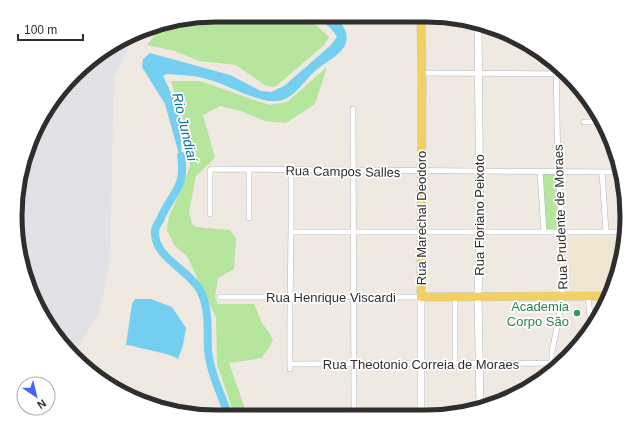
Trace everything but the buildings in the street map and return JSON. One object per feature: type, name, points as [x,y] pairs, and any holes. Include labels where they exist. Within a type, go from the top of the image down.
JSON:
[{"type":"main road","name":"Rua Marechal Deodoro","points":[[421,22],[421,297]]},
{"type":"main road","name":"Rua Henrique Viscardi","points":[[421,297],[602,296]]},
{"type":"street","name":"Rua Floriano Peixoto","points":[[478,30],[480,232],[478,296],[480,402]]},
{"type":"street","points":[[422,73],[556,74]]},
{"type":"street","name":"Rua Prudente de Moraes","points":[[552,364],[552,351],[562,296],[562,232],[558,172],[556,74]]},
{"type":"street","points":[[353,109],[354,410]]},
{"type":"street","points":[[584,122],[596,122]]},
{"type":"street","name":"Rua Campos Salles","points":[[210,214],[210,170],[212,169],[614,172]]},
{"type":"street","points":[[249,169],[250,218]]},
{"type":"street","points":[[289,297],[292,232],[291,170]]},
{"type":"street","points":[[540,171],[544,232]]},
{"type":"street","points":[[602,172],[606,232]]},
{"type":"street","points":[[292,232],[620,232]]},
{"type":"street","points":[[588,296],[590,319]]},
{"type":"street","name":"Rua Henrique Viscardi","points":[[220,297],[421,297]]},
{"type":"street","name":"Rua Theotonio Correia de Moraes","points":[[289,297],[290,367],[421,363],[480,363],[549,366]]},
{"type":"street","name":"Rua Marechal Deodoro","points":[[421,297],[421,410]]},
{"type":"street","points":[[454,363],[455,297]]},
{"type":"shaded area","points":[[136,39],[131,44],[114,77],[110,261],[99,314],[76,350],[62,334],[48,313],[32,278],[22,229],[22,203],[32,154],[42,130],[55,108],[70,88],[88,70],[119,48]]},
{"type":"shaded area","points":[[619,236],[610,278],[604,292],[565,294],[567,237]]},
{"type":"green space","points":[[203,22],[313,22],[329,37],[324,45],[275,87],[266,86],[236,65],[199,61],[175,51],[147,45],[158,31]]},
{"type":"green space","points":[[327,67],[315,104],[286,123],[265,121],[241,111],[220,106],[203,115],[215,158],[196,176],[189,212],[192,224],[196,227],[230,230],[236,238],[234,269],[218,278],[215,297],[218,304],[254,304],[262,323],[273,341],[262,358],[229,363],[246,410],[233,410],[217,364],[216,318],[187,256],[174,245],[167,230],[169,216],[190,166],[183,121],[171,81],[200,81],[269,105],[287,102]]},
{"type":"green space","points":[[541,173],[557,173],[557,231],[544,232]]},
{"type":"water","points":[[322,22],[340,22],[346,33],[347,40],[345,46],[341,51],[315,71],[294,93],[284,100],[269,101],[260,99],[199,77],[167,74],[163,76],[174,99],[180,120],[182,165],[165,104],[142,67],[143,59],[150,53],[230,75],[261,91],[271,92],[284,86],[330,46],[337,37],[332,29]]},
{"type":"water","points":[[135,299],[151,299],[172,307],[186,328],[183,345],[178,359],[166,354],[126,345],[132,304]]},
{"type":"waterway","name":"Rio Jundiaí","points":[[181,156],[182,176],[180,183],[156,227],[156,240],[165,256],[195,283],[203,297],[207,312],[209,358],[213,375],[226,410]]},
{"type":"place","name":"Academia Corpo São","points":[[577,313]]}]
